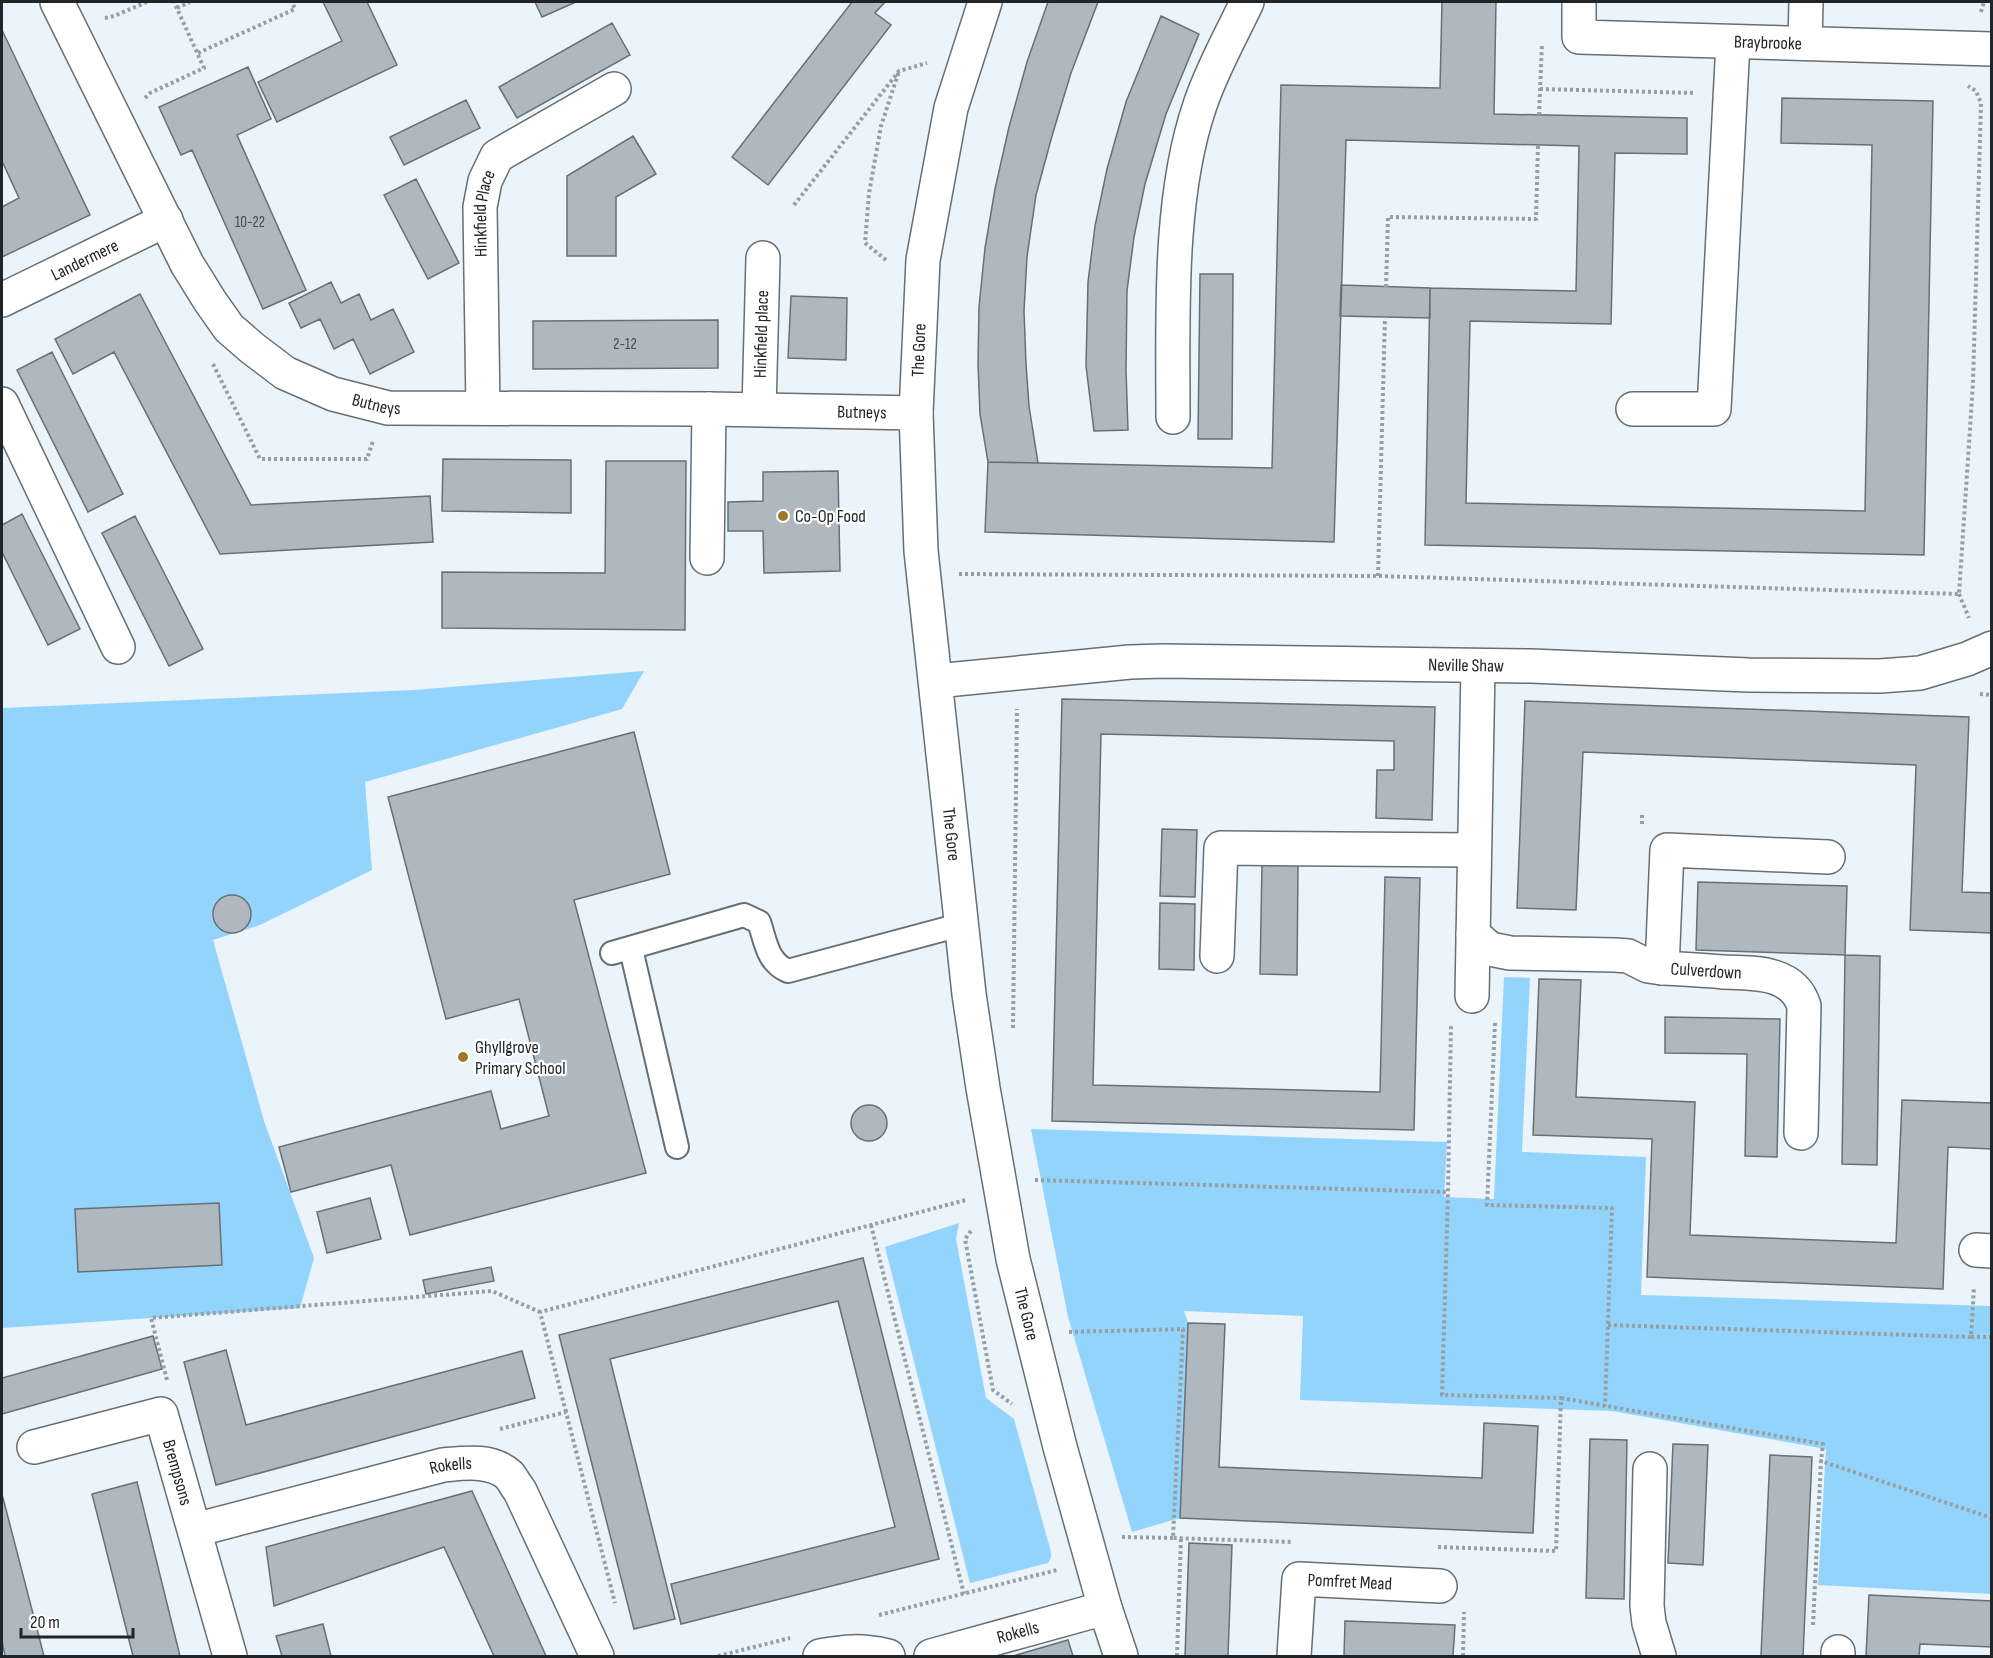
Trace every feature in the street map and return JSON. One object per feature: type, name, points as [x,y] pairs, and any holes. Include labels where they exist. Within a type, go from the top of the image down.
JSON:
[{"type":"street","name":"Butneys","points":[[57,2],[187,264],[230,328],[285,373],[333,394],[388,408],[916,412]]},
{"type":"street","name":"The Gore","points":[[985,2],[951,108],[923,260],[916,412],[921,551],[960,925],[983,1088],[1013,1259],[1060,1447],[1105,1608],[1121,1656]]},
{"type":"street","points":[[1173,417],[1173,291],[1180,199],[1188,152],[1200,106],[1218,61],[1247,2]]},
{"type":"street","name":"Braybrooke","points":[[1580,2],[1579,37],[1992,49]]},
{"type":"street","points":[[1805,44],[1806,2]]},
{"type":"street","points":[[1633,409],[1714,409],[1733,42]]},
{"type":"street","name":"Hinkfield Place","points":[[483,408],[480,207],[485,181],[497,156],[614,89]]},
{"type":"street","name":"Landermere","points":[[2,300],[166,220]]},
{"type":"street","name":"Hinkfield place","points":[[759,410],[763,258]]},
{"type":"street","points":[[2,404],[118,647]]},
{"type":"street","points":[[707,558],[709,409]]},
{"type":"street","name":"Neville Shaw","points":[[936,681],[1130,662],[1246,660],[1531,666],[1749,675],[1880,676],[1920,673],[1967,659],[1982,637]]},
{"type":"street","points":[[1473,1008],[1478,666]]},
{"type":"street","points":[[1217,956],[1221,849],[1474,850]]},
{"type":"street","points":[[1662,968],[1667,850],[1828,858]]},
{"type":"street","name":"Culverdown","points":[[1473,934],[1490,949],[1510,953],[1628,956],[1648,966],[1766,974],[1790,984],[1800,995],[1804,1006],[1801,1133]]},
{"type":"street","name":"Brempsons","points":[[34,1447],[161,1414],[230,1656]]},
{"type":"street","name":"Rokells","points":[[195,1530],[443,1465],[469,1462],[493,1465],[508,1475],[520,1491],[597,1656]]},
{"type":"street","points":[[1650,1469],[1647,1606],[1649,1623],[1659,1656]]},
{"type":"street","name":"Pomfret Mead","points":[[1294,1656],[1299,1579],[1440,1586]]},
{"type":"street","name":"Rokells","points":[[931,1656],[1105,1608]]},
{"type":"street","points":[[809,1646],[888,1656]]},
{"type":"lane","points":[[677,1147],[621,951],[744,915],[759,922],[772,961],[788,971],[960,925]]},
{"type":"path","points":[[94,17],[114,16],[147,2]]},
{"type":"path","points":[[140,107],[150,93],[204,68],[174,2]]},
{"type":"path","points":[[177,8],[190,2]]},
{"type":"path","points":[[198,53],[295,9],[292,2]]},
{"type":"path","points":[[1539,115],[1542,34]]},
{"type":"path","points":[[794,206],[899,71],[938,60]]},
{"type":"path","points":[[889,262],[865,243],[868,194],[881,126],[899,71]]},
{"type":"path","points":[[1540,89],[1705,94]]},
{"type":"path","points":[[1386,287],[1388,217],[1536,219],[1538,146]]},
{"type":"path","points":[[1378,576],[1385,317]]},
{"type":"path","points":[[1959,594],[1982,637]]},
{"type":"path","points":[[1968,694],[1992,695]]},
{"type":"path","points":[[1013,1034],[1017,699]]},
{"type":"path","points":[[1642,814],[1642,826]]},
{"type":"path","points":[[1992,835],[1992,863]]},
{"type":"path","points":[[1473,1008],[1448,1192],[1442,1395],[1561,1398],[1823,1444],[1821,1461],[1829,1647]]},
{"type":"path","points":[[1473,1008],[1487,1205],[1612,1208],[1605,1406]]},
{"type":"path","points":[[1027,1180],[1448,1192]]},
{"type":"path","points":[[151,1318],[492,1291],[540,1311],[973,1199]]},
{"type":"path","points":[[976,1223],[965,1239],[993,1390],[1012,1404]]},
{"type":"path","points":[[871,1225],[964,1594]]},
{"type":"path","points":[[1971,1337],[1984,1250]]},
{"type":"path","points":[[540,1311],[566,1412]]},
{"type":"path","points":[[1608,1325],[1992,1337]]},
{"type":"path","points":[[1062,1333],[1182,1329],[1173,1538]]},
{"type":"path","points":[[1431,1547],[1556,1551],[1561,1398]]},
{"type":"path","points":[[1821,1461],[1992,1518]]},
{"type":"path","points":[[1116,1536],[1300,1542]]},
{"type":"path","points":[[1177,1656],[1181,1538]]},
{"type":"path","points":[[875,1616],[1057,1571],[1060,1562]]},
{"type":"path","points":[[718,1656],[809,1646]]},
{"type":"shaded area","points":[[644,671],[622,709],[365,782],[372,870],[260,925],[213,940],[264,1121],[314,1258],[300,1308],[2,1328],[2,708],[414,690]]},
{"type":"shaded area","points":[[1504,977],[1530,978],[1522,1152],[1646,1157],[1641,1295],[1991,1306],[1991,1594],[1818,1585],[1826,1449],[1612,1411],[1300,1400],[1303,1316],[1184,1311],[1188,1323],[1180,1518],[1132,1532],[1068,1317],[1031,1129],[1447,1142],[1444,1197],[1494,1199]]},
{"type":"shaded area","points":[[959,1223],[956,1239],[986,1398],[1014,1419],[1051,1552],[1048,1563],[970,1583],[885,1247]]},
{"type":"building","points":[[323,2],[367,2],[397,65],[277,122],[258,82],[342,41]]},
{"type":"building","points":[[535,2],[576,2],[542,17]]},
{"type":"building","points":[[852,2],[885,2],[875,13],[891,25],[768,185],[732,157]]},
{"type":"building","points":[[1048,2],[1098,2],[1071,73],[1052,136],[1036,195],[1027,257],[1024,311],[1026,364],[1029,406],[1038,463],[988,462],[980,414],[978,364],[979,307],[985,248],[1009,127],[1027,62]]},
{"type":"building","points":[[1442,2],[1496,2],[1494,114],[1687,118],[1687,154],[1615,153],[1611,324],[1470,321],[1466,503],[1865,511],[1872,145],[1781,143],[1782,98],[1933,101],[1924,555],[1425,545],[1430,288],[1576,291],[1579,146],[1346,140],[1334,542],[985,532],[988,462],[1272,468],[1281,85],[1440,88]]},
{"type":"building","points":[[1161,16],[1199,34],[1166,114],[1145,184],[1134,237],[1127,291],[1128,430],[1094,431],[1086,366],[1088,282],[1095,226],[1107,169],[1126,102]]},
{"type":"building","points":[[612,23],[630,55],[517,118],[499,87]]},
{"type":"building","points":[[2,30],[90,215],[2,257],[2,207],[19,198],[2,161]]},
{"type":"building","points":[[248,67],[271,119],[237,135],[306,290],[263,309],[192,150],[181,155],[159,107]]},
{"type":"building","points":[[466,100],[480,128],[404,165],[390,137]]},
{"type":"building","points":[[633,136],[656,174],[616,197],[616,256],[567,256],[567,176]]},
{"type":"building","points":[[416,179],[459,263],[428,279],[384,195]]},
{"type":"building","points":[[1200,274],[1233,274],[1232,439],[1198,439]]},
{"type":"building","points":[[331,282],[341,303],[359,294],[371,320],[393,309],[414,352],[370,374],[353,339],[334,349],[320,319],[301,328],[289,303]]},
{"type":"building","points":[[1341,285],[1430,288],[1430,318],[1340,316]]},
{"type":"building","points":[[140,294],[251,505],[430,496],[433,542],[220,554],[114,352],[73,374],[55,339]]},
{"type":"building","points":[[791,296],[847,298],[846,360],[788,358]]},
{"type":"building","points":[[718,320],[718,368],[533,369],[533,321]]},
{"type":"building","points":[[52,352],[123,494],[88,512],[17,370]]},
{"type":"building","points":[[443,459],[571,460],[571,513],[442,511]]},
{"type":"building","points":[[606,461],[686,461],[685,630],[442,628],[442,572],[605,573]]},
{"type":"building","name":"Co-Op Food","points":[[838,471],[840,571],[764,573],[763,531],[728,531],[728,502],[763,501],[763,472]]},
{"type":"building","points":[[22,514],[80,629],[48,645],[2,552],[2,525]]},
{"type":"building","points":[[135,516],[203,649],[169,666],[102,533]]},
{"type":"building","points":[[1062,699],[1435,707],[1432,820],[1376,818],[1377,770],[1394,770],[1394,741],[1101,734],[1093,1085],[1380,1092],[1385,877],[1420,878],[1414,1130],[1052,1121]]},
{"type":"building","points":[[1525,701],[1969,717],[1962,892],[1992,893],[1992,933],[1910,930],[1916,765],[1583,752],[1576,910],[1517,908]]},
{"type":"building","points":[[634,732],[670,874],[574,900],[646,1173],[410,1235],[391,1165],[291,1192],[279,1147],[491,1091],[501,1129],[549,1116],[519,999],[446,1019],[388,797]]},
{"type":"building","points":[[1162,829],[1197,830],[1195,897],[1160,896]]},
{"type":"building","points":[[1262,864],[1298,865],[1297,975],[1260,974]]},
{"type":"building","points":[[1698,882],[1847,886],[1845,955],[1696,950]]},
{"type":"building","points":[[232,895],[245,901],[251,914],[245,927],[232,933],[219,927],[213,914],[219,901]]},
{"type":"building","points":[[1160,903],[1195,904],[1194,970],[1159,969]]},
{"type":"building","points":[[1845,955],[1880,956],[1877,1165],[1842,1164]]},
{"type":"building","points":[[1539,979],[1581,980],[1576,1097],[1695,1102],[1690,1235],[1896,1243],[1902,1100],[1992,1103],[1992,1149],[1948,1147],[1943,1289],[1647,1277],[1652,1139],[1533,1135]]},
{"type":"building","points":[[1665,1017],[1780,1019],[1777,1157],[1745,1156],[1747,1054],[1665,1053]]},
{"type":"building","points":[[869,1105],[882,1110],[887,1123],[882,1136],[869,1141],[856,1136],[851,1123],[856,1110]]},
{"type":"building","points":[[370,1198],[381,1239],[327,1253],[317,1212]]},
{"type":"building","points":[[219,1203],[222,1265],[78,1272],[75,1209]]},
{"type":"building","points":[[863,1258],[939,1559],[681,1624],[671,1584],[895,1527],[838,1301],[610,1359],[675,1619],[634,1629],[559,1335]]},
{"type":"building","points":[[491,1267],[494,1281],[426,1294],[423,1280]]},
{"type":"building","points":[[1188,1323],[1225,1324],[1219,1467],[1482,1478],[1484,1423],[1538,1426],[1533,1533],[1180,1518]]},
{"type":"building","points":[[153,1336],[162,1369],[2,1414],[2,1378]]},
{"type":"building","points":[[226,1350],[246,1425],[522,1351],[535,1398],[216,1485],[184,1362]]},
{"type":"building","points":[[1590,1439],[1627,1440],[1624,1599],[1586,1598]]},
{"type":"building","points":[[1673,1444],[1708,1445],[1703,1565],[1668,1563]]},
{"type":"building","points":[[1770,1455],[1812,1457],[1803,1656],[1761,1656]]},
{"type":"building","points":[[137,1482],[180,1656],[133,1656],[92,1494]]},
{"type":"building","points":[[472,1491],[546,1656],[494,1656],[444,1547],[274,1606],[266,1547]]},
{"type":"building","points":[[3,1498],[44,1656],[5,1656],[2,1641]]},
{"type":"building","points":[[1189,1543],[1232,1545],[1228,1656],[1185,1656]]},
{"type":"building","points":[[1869,1595],[1992,1601],[1992,1647],[1920,1644],[1919,1656],[1866,1656]]},
{"type":"building","points":[[1345,1621],[1455,1625],[1453,1656],[1344,1656]]},
{"type":"building","points":[[323,1624],[331,1656],[282,1656],[276,1636]]},
{"type":"building","points":[[1068,1640],[1073,1656],[1013,1656]]},
{"type":"place","name":"Co-Op Food","points":[[783,516]]},
{"type":"place","name":"Ghyllgrove Primary School","points":[[463,1057]]}]
